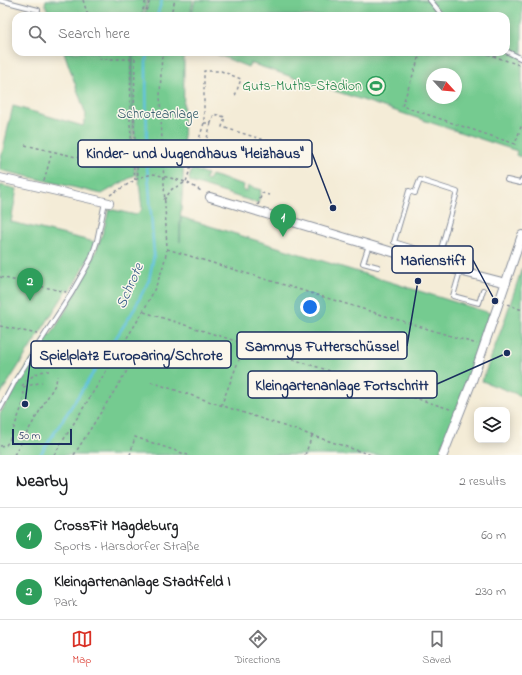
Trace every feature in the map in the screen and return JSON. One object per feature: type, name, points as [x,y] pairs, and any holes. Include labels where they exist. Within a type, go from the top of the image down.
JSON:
[{"type":"street","points":[[0,178],[107,202]]},
{"type":"street","points":[[210,197],[429,263],[506,283]]},
{"type":"street","points":[[443,455],[472,381],[522,235]]},
{"type":"lane","points":[[0,0],[38,10]]},
{"type":"lane","points":[[430,0],[440,12]]},
{"type":"lane","points":[[510,53],[522,59]]},
{"type":"lane","points":[[420,180],[457,192],[439,256],[394,242],[409,191],[415,193],[420,180]]},
{"type":"lane","points":[[507,180],[520,183],[522,180]]},
{"type":"lane","points":[[0,409],[15,381],[71,294],[94,250],[107,202]]},
{"type":"lane","points":[[368,245],[363,263],[378,267]]},
{"type":"lane","points":[[460,271],[453,296],[479,303],[483,290]]},
{"type":"path","points":[[83,0],[87,12]]},
{"type":"path","points":[[142,12],[146,0]]},
{"type":"path","points":[[146,12],[150,0]]},
{"type":"path","points":[[171,12],[175,0]]},
{"type":"path","points":[[99,56],[100,59],[131,59],[130,124],[135,180]]},
{"type":"path","points":[[135,56],[134,124],[138,178]]},
{"type":"path","points":[[54,455],[144,312],[164,265],[167,249],[160,96],[162,56]]},
{"type":"path","points":[[420,56],[402,106],[515,144],[522,124]]},
{"type":"path","points":[[493,56],[522,66]]},
{"type":"path","points":[[164,200],[172,189],[186,182],[204,123],[204,71],[221,71],[241,79],[235,96]]},
{"type":"path","points":[[207,138],[214,114],[225,117],[222,127],[274,143],[268,160],[290,166]]},
{"type":"path","points":[[204,123],[211,124]]},
{"type":"path","points":[[25,146],[89,160]]},
{"type":"path","points":[[196,149],[212,154]]},
{"type":"path","points":[[44,181],[52,152]]},
{"type":"path","points":[[107,202],[108,196],[138,178],[154,174],[186,182],[198,188],[210,197]]},
{"type":"path","points":[[257,210],[262,193],[269,196]]},
{"type":"path","points":[[167,249],[479,345]]},
{"type":"path","points":[[0,277],[71,294]]},
{"type":"path","points":[[500,301],[522,310]]},
{"type":"path","points":[[144,312],[456,411]]},
{"type":"path","points":[[0,326],[44,336]]},
{"type":"path","points":[[221,406],[245,344]]},
{"type":"path","points":[[74,455],[142,347]]},
{"type":"path","points":[[0,446],[6,445],[10,438],[23,404],[23,387],[27,381],[39,372],[49,371]]},
{"type":"path","points":[[14,455],[56,383],[57,376]]},
{"type":"path","points":[[15,381],[23,387]]},
{"type":"path","points":[[23,387],[42,382]]},
{"type":"path","points":[[151,382],[371,455]]},
{"type":"path","points":[[305,455],[312,436]]},
{"type":"path","points":[[130,455],[135,437],[188,455]]},
{"type":"green space","points":[[46,0],[147,0],[143,12],[48,12],[45,4]]},
{"type":"green space","points":[[149,0],[193,0],[191,12],[145,12]]},
{"type":"green space","name":"Guts-Muths-Stadion","points":[[195,0],[522,0],[522,151],[520,157],[516,155],[517,151],[250,63],[248,67],[221,56],[510,56],[510,12],[192,12]]},
{"type":"green space","points":[[65,56],[132,56],[132,131],[135,175],[102,194],[0,170],[0,163],[13,106],[83,126],[86,115]]},
{"type":"green space","name":"Schroteanlage","points":[[133,56],[184,56],[183,184],[180,223],[180,242],[181,217],[490,313],[464,389],[439,455],[0,455],[0,414],[17,383],[48,334],[51,335],[85,275],[99,243],[109,209],[136,215],[142,209],[139,181],[137,176],[133,115]]},
{"type":"green space","points":[[192,169],[207,174],[205,179],[209,180],[211,175],[244,185],[243,190],[247,191],[248,186],[261,190],[258,203],[190,182],[189,178]]},
{"type":"green space","points":[[0,185],[17,189],[11,222],[95,242],[90,256],[70,291],[67,290],[0,395]]},
{"type":"green space","points":[[522,268],[522,396],[482,381]]},
{"type":"waterway","name":"Schrote","points":[[158,12],[162,0]]},
{"type":"waterway","name":"Schrote","points":[[40,455],[132,313],[149,280],[154,255],[147,167],[147,56]]},
{"type":"place","name":"Guts-Muths-Stadion","points":[[376,86]]},
{"type":"place","name":"Kinder- und Jugendhaus \"Heizhaus\"","points":[[333,208]]},
{"type":"place","name":"CrossFit Magdeburg","points":[[283,237]]},
{"type":"place","name":"Sammys Futterschüssel","points":[[418,281]]},
{"type":"place","name":"Kleingartenanlage Stadtfeld I","points":[[30,301]]},
{"type":"place","name":"Marienstift","points":[[495,301]]},
{"type":"place","name":"Kleingartenanlage Fortschritt","points":[[507,353]]},
{"type":"place","name":"Spielplatz Europaring/Schrote","points":[[25,404]]}]
